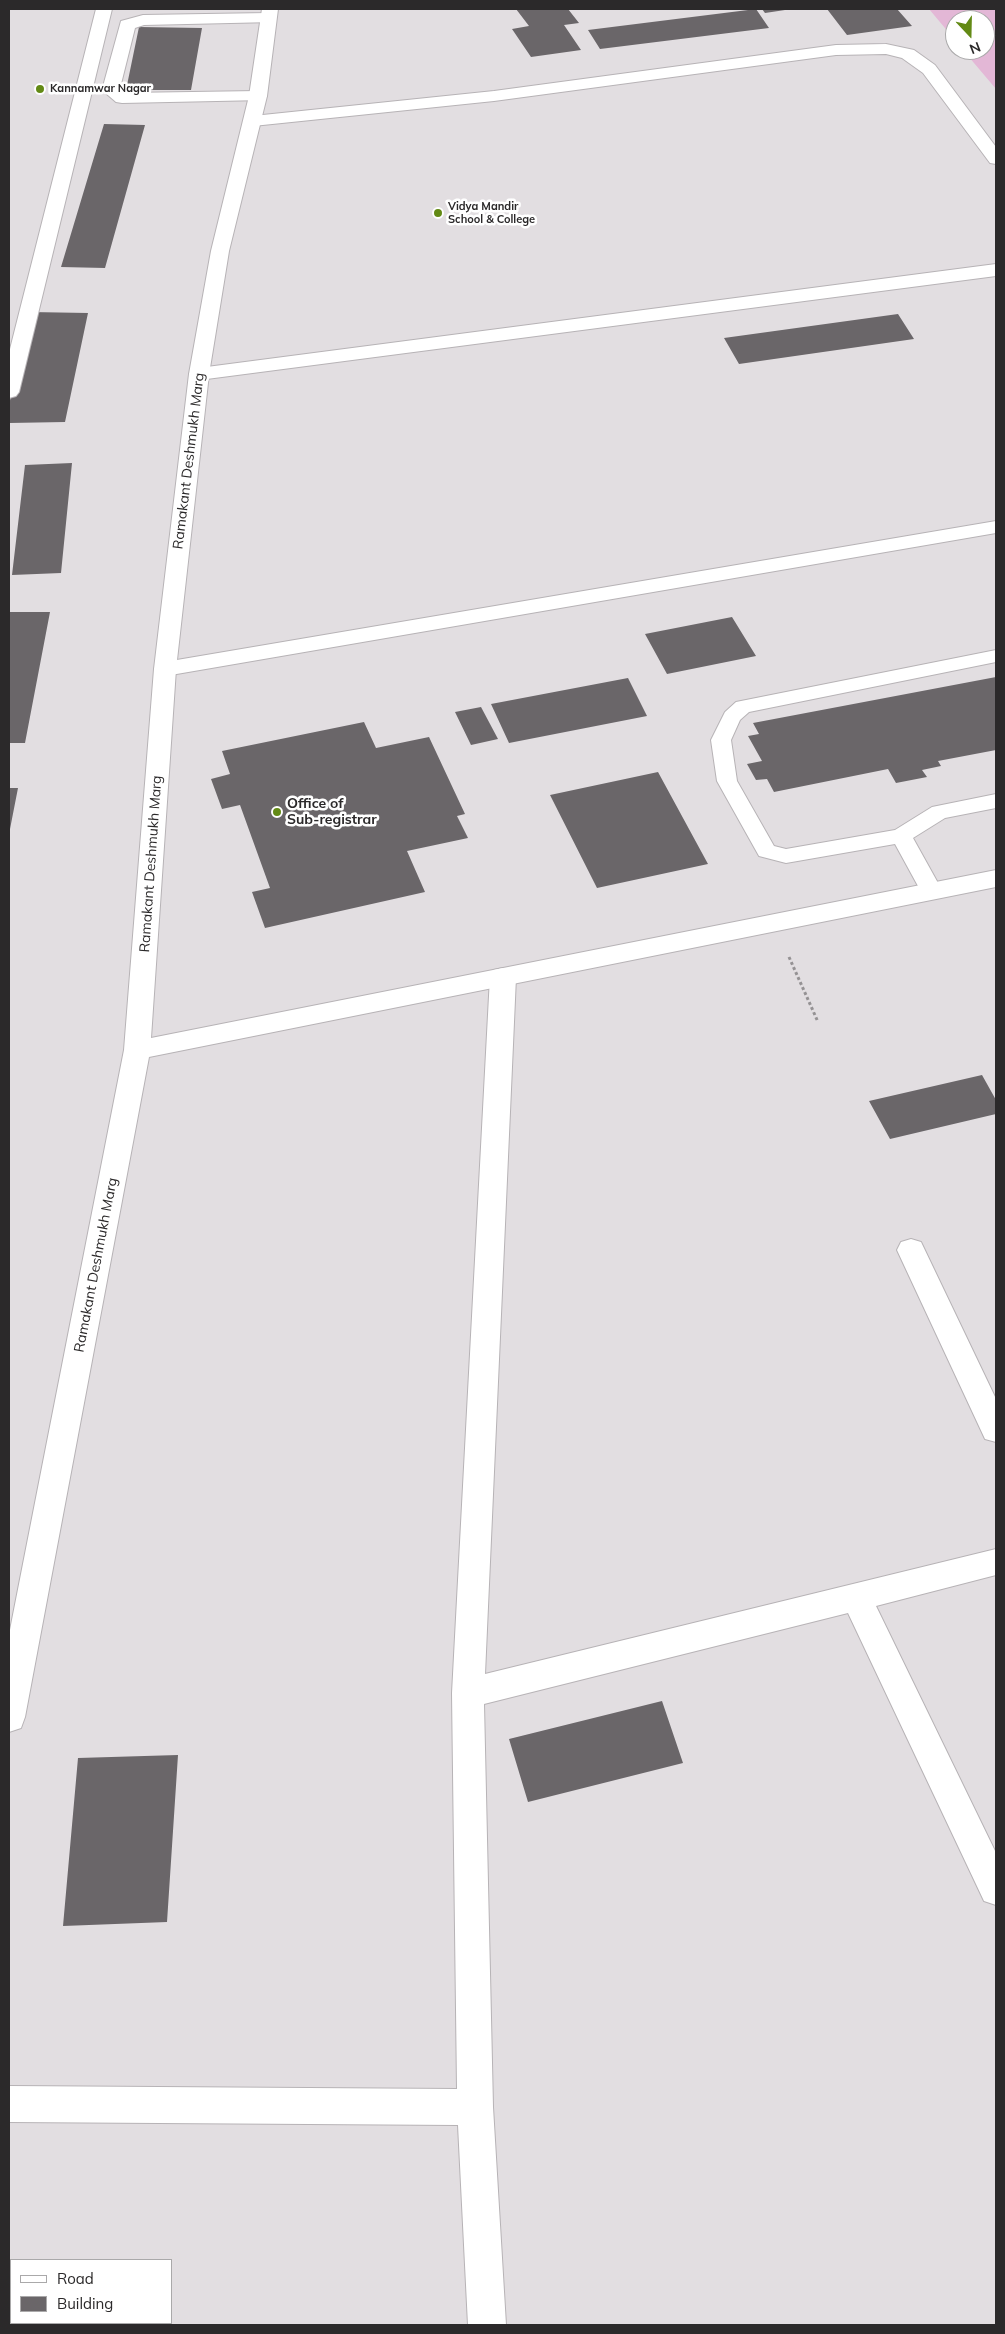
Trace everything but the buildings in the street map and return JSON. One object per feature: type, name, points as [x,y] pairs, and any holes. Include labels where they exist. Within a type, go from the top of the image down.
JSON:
[{"type":"street","points":[[9,392],[104,9]]},
{"type":"street","points":[[258,96],[122,98],[112,90],[127,25],[143,20],[269,14]]},
{"type":"street","name":"Ramakant Deshmukh Marg","points":[[9,1716],[137,1050],[165,669],[199,374],[220,251],[258,96],[269,14]]},
{"type":"street","points":[[253,121],[494,96],[836,50],[886,49],[908,54],[929,69],[996,159]]},
{"type":"street","points":[[199,374],[996,270]]},
{"type":"street","points":[[165,669],[996,527]]},
{"type":"street","points":[[137,1050],[996,879]]},
{"type":"street","points":[[487,2325],[475,2107],[468,1693],[503,977]]},
{"type":"street","points":[[911,1250],[996,1430]]},
{"type":"street","points":[[468,1693],[996,1562]]},
{"type":"street","points":[[856,1597],[996,1889]]},
{"type":"street","points":[[9,2104],[475,2107]]},
{"type":"lane","points":[[996,656],[743,707],[732,717],[721,740],[727,781],[766,851],[786,856],[901,836],[939,812],[996,801]]},
{"type":"lane","points":[[901,836],[932,892]]},
{"type":"path","points":[[774,922],[818,1022]]},
{"type":"shaded area","points":[[929,9],[996,9],[996,89],[971,60],[995,60],[995,10],[945,10],[945,28]]},
{"type":"place","name":"Kannamwar Nagar","points":[[40,89]]},
{"type":"place","name":"Vidya Mandir School & College","points":[[438,213]]},
{"type":"place","name":"Office of Sub-registrar","points":[[277,812]]}]
